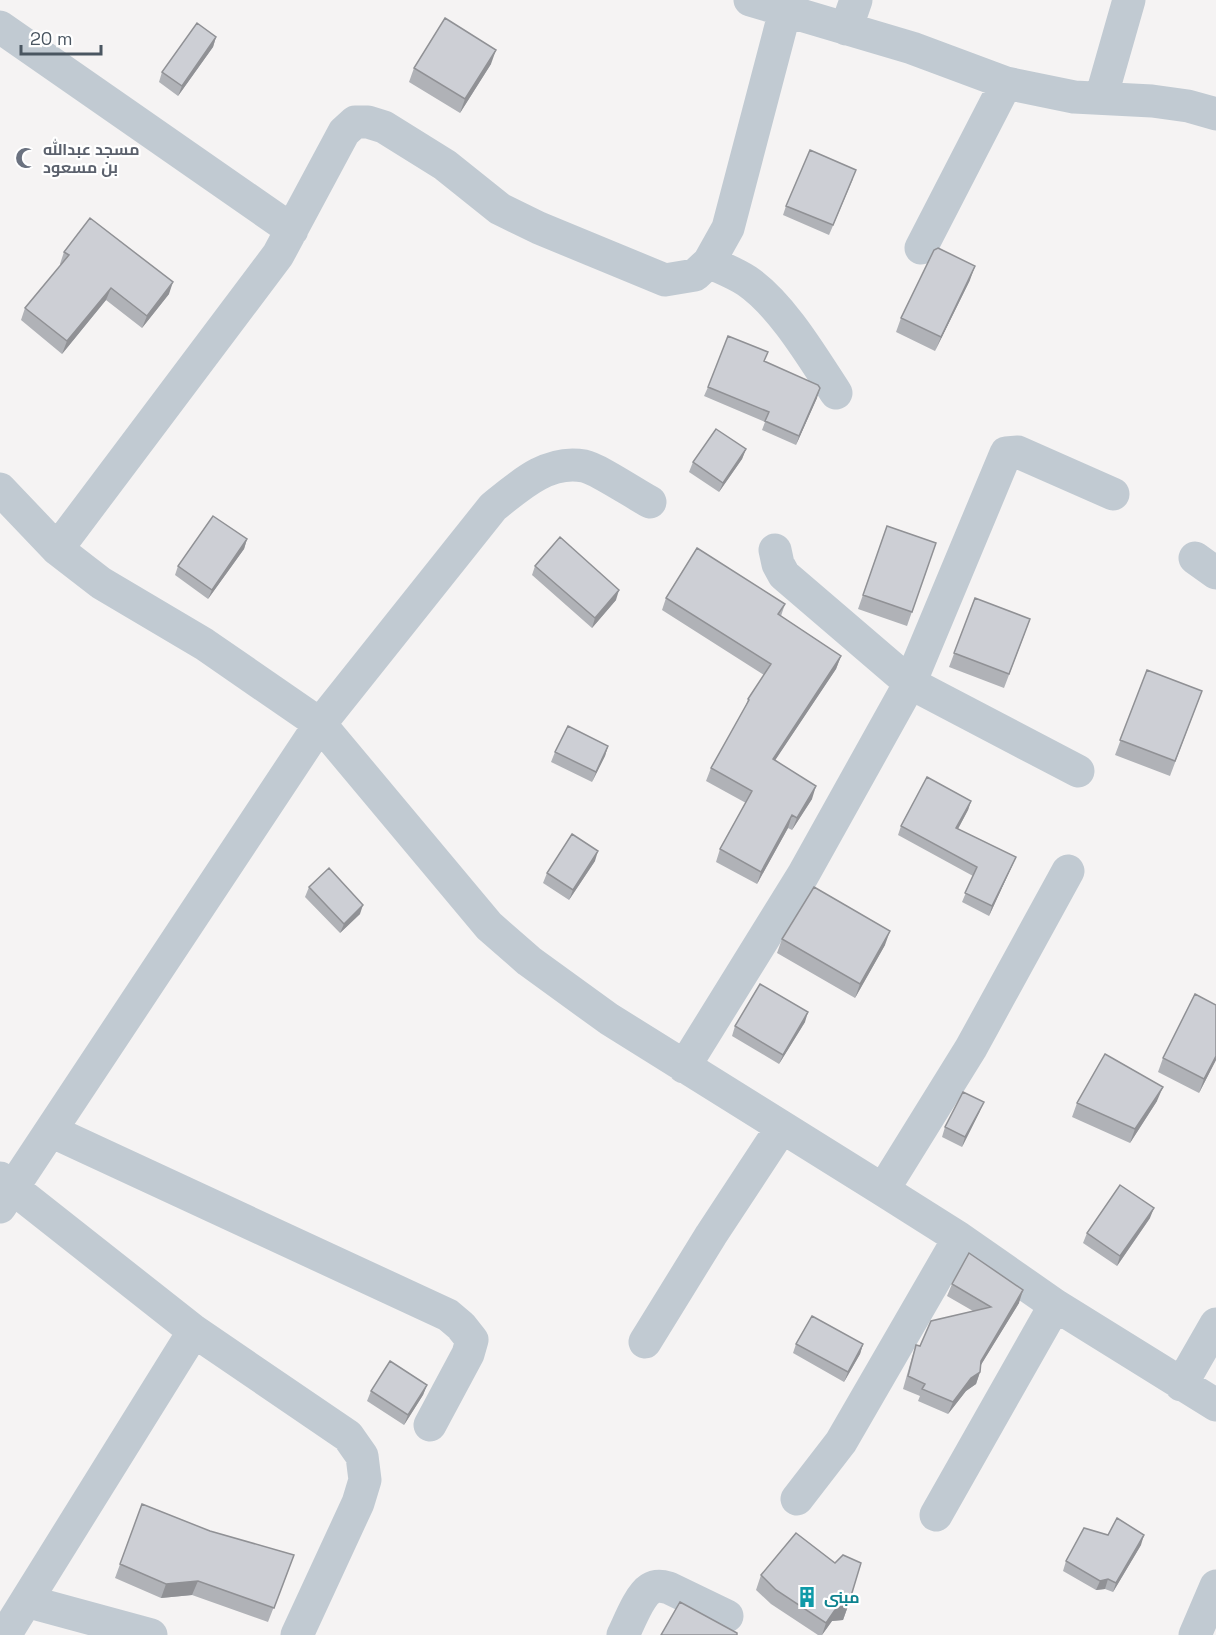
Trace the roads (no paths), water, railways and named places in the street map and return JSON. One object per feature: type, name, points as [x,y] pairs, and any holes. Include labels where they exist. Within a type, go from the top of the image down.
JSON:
[{"type":"street","points":[[750,0],[785,11],[851,15],[912,48],[1006,83],[1074,97],[1152,101],[1188,106],[1216,114]]},
{"type":"street","points":[[1101,98],[1129,0]]},
{"type":"street","points":[[57,549],[278,255],[344,132],[355,122],[368,122],[384,127],[445,165],[500,208],[538,228],[665,280],[695,275],[709,262],[728,228],[785,11]]},
{"type":"street","points":[[0,27],[292,230]]},
{"type":"street","points":[[921,248],[1006,83]]},
{"type":"street","points":[[709,262],[747,281],[774,306],[802,342],[836,393]]},
{"type":"street","points":[[684,1067],[803,875],[910,683],[1006,453],[1018,452],[1113,494]]},
{"type":"street","points":[[297,1635],[358,1503],[365,1480],[362,1456],[348,1436],[194,1331],[4,1191],[51,1131],[320,724],[493,507],[524,481],[544,471],[565,465],[586,466],[650,502]]},
{"type":"street","points":[[0,489],[57,549],[101,583],[204,644],[320,724],[489,926],[529,961],[609,1019],[959,1238],[1055,1305],[1216,1405]]},
{"type":"street","points":[[775,550],[778,564],[784,575],[910,683],[1078,771]]},
{"type":"street","points":[[883,1190],[971,1048],[1068,871]]},
{"type":"street","points":[[645,1342],[711,1235],[782,1127]]},
{"type":"street","points":[[51,1131],[448,1315],[472,1340],[468,1354],[430,1425]]},
{"type":"street","points":[[797,1500],[841,1442],[959,1238]]},
{"type":"street","points":[[936,1515],[1055,1305]]},
{"type":"street","points":[[1181,1385],[1216,1324]]},
{"type":"street","points":[[5,1635],[194,1331]]},
{"type":"street","points":[[623,1635],[649,1589],[659,1586],[669,1588],[727,1616]]},
{"type":"street","points":[[1195,1635],[1216,1586]]},
{"type":"street","points":[[26,1601],[150,1635]]},
{"type":"place","name":"مسجد عبدالله بن مسعود","points":[[26,158]]},
{"type":"place","name":"مبنى","points":[[807,1597]]}]
